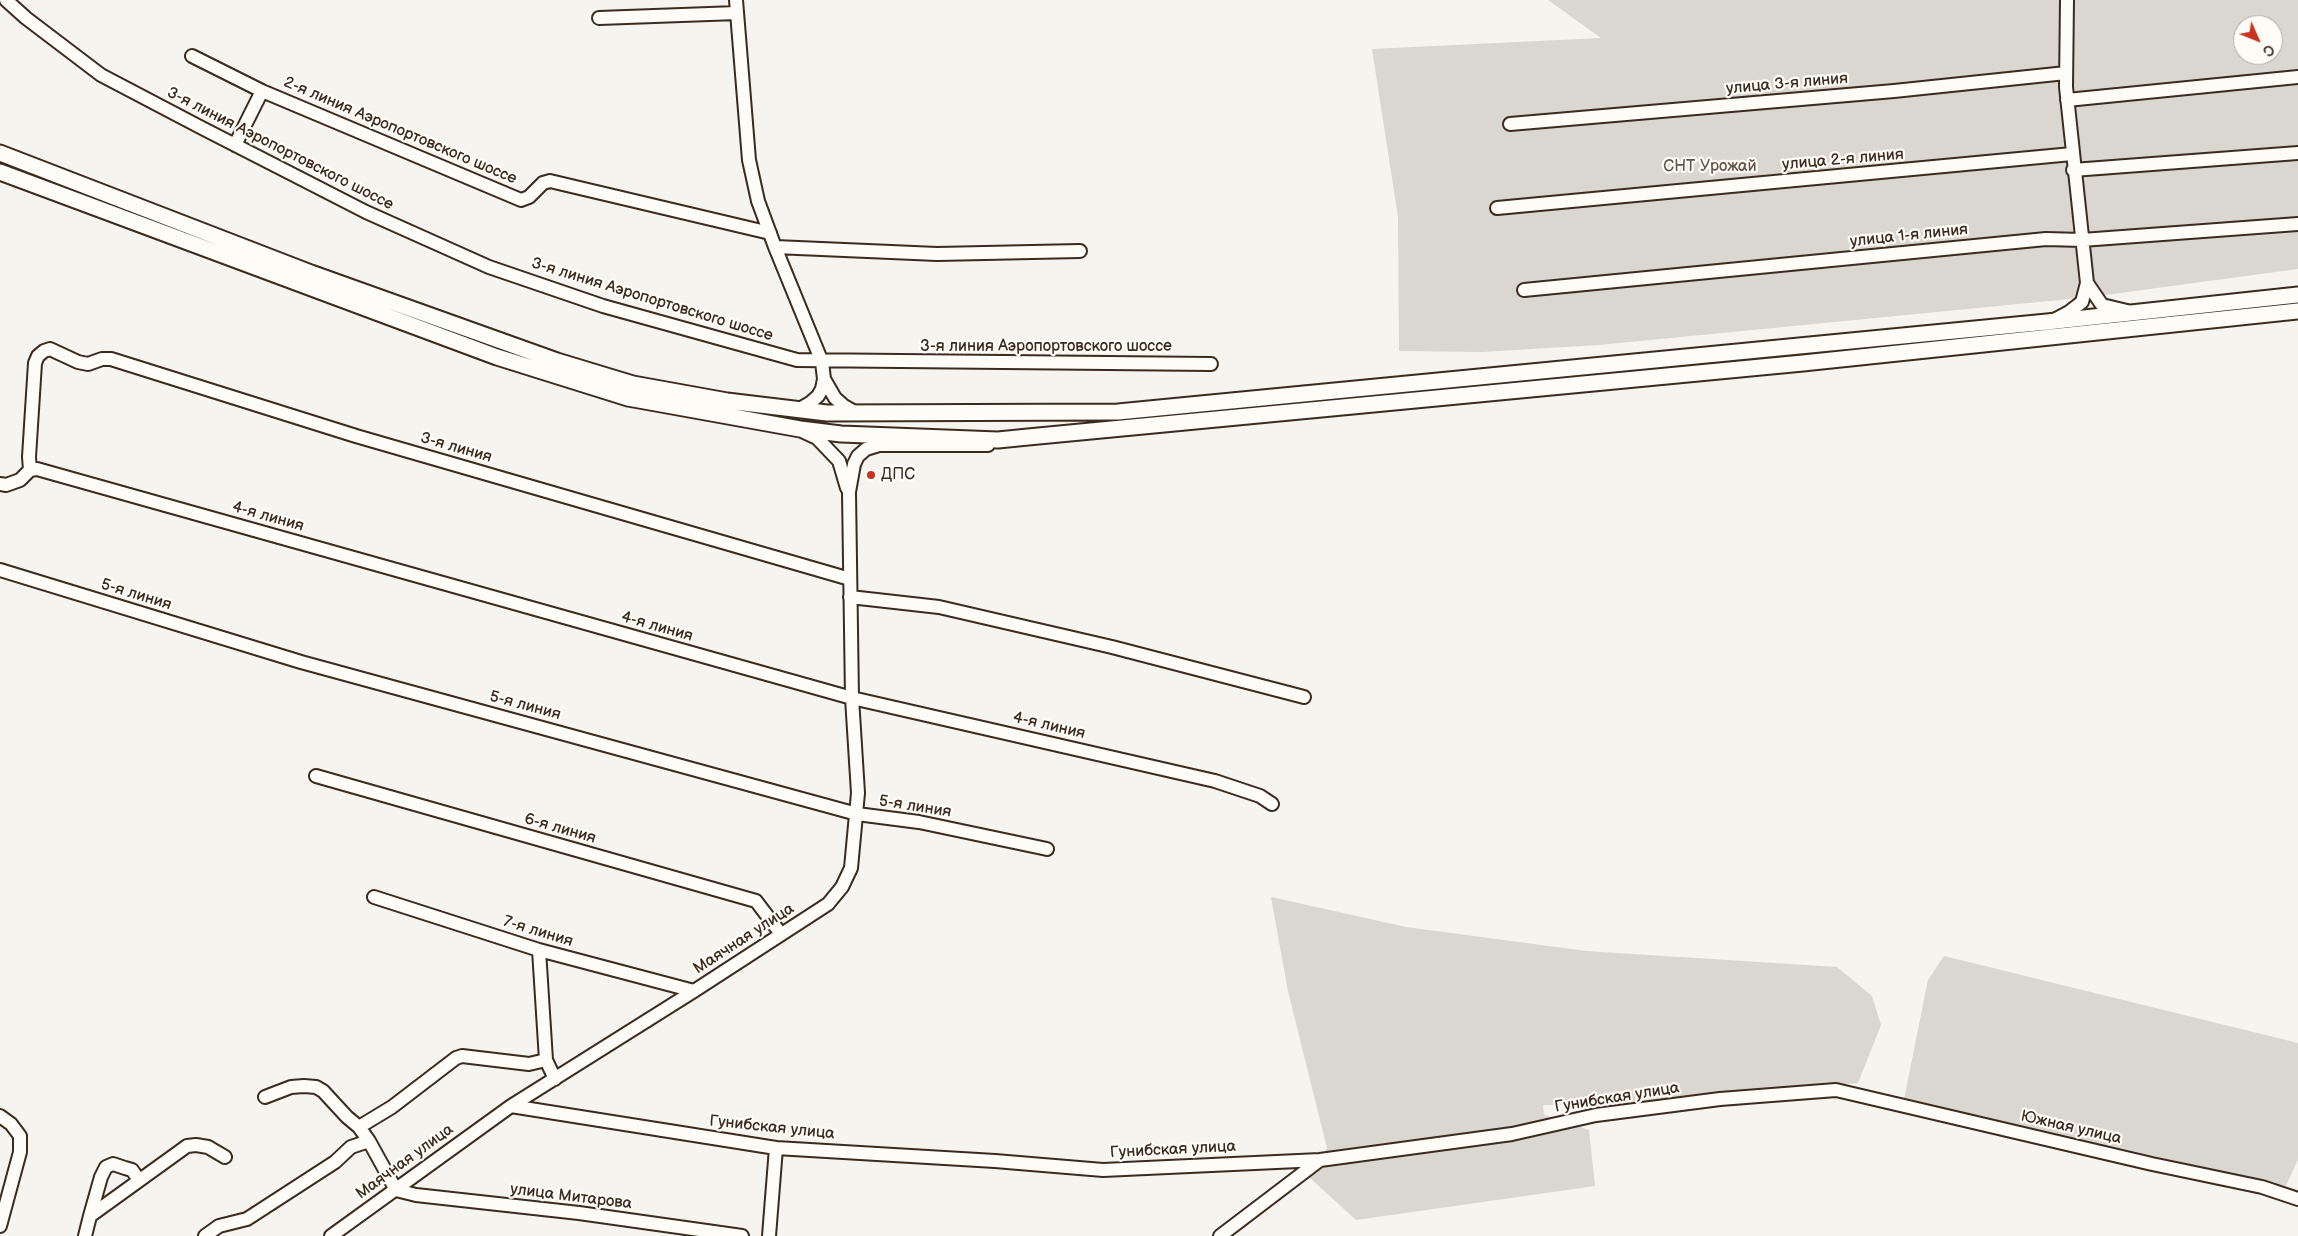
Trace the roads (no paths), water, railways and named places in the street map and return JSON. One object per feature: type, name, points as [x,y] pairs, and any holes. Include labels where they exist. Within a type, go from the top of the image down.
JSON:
[{"type":"main road","points":[[0,153],[301,270],[557,361],[633,384],[727,401],[798,410],[859,414],[1118,412],[1450,378],[2047,322],[2298,295]]},
{"type":"main road","points":[[0,172],[497,357],[628,398],[800,429],[842,434],[989,439],[1028,437],[1793,364],[2298,311]]},
{"type":"street","name":"3-я линия Аэропортовского шоссе","points":[[6,0],[26,18],[101,75],[235,145],[366,212],[489,267],[603,306],[797,360],[822,362],[1211,364]]},
{"type":"street","points":[[736,0],[748,160],[758,201],[822,362],[824,379],[835,398],[844,406],[859,414]]},
{"type":"street","points":[[2047,322],[2077,307],[2082,302],[2087,283],[2073,170],[2067,94],[2066,0]]},
{"type":"street","points":[[599,18],[737,13]]},
{"type":"street","name":"2-я линия Аэропортовского шоссе","points":[[192,56],[262,91],[521,200],[529,197],[542,183],[550,181],[770,233]]},
{"type":"street","name":"улица 3-я линия","points":[[1510,124],[1894,91],[2066,73]]},
{"type":"street","points":[[2067,94],[2298,77]]},
{"type":"street","points":[[235,145],[262,91]]},
{"type":"street","points":[[2073,170],[2298,153]]},
{"type":"street","name":"улица 2-я линия","points":[[1497,208],[2072,154]]},
{"type":"street","name":"улица 1-я линия","points":[[1524,290],[2036,240],[2082,240],[2298,224]]},
{"type":"street","points":[[775,247],[937,254],[1080,252]]},
{"type":"street","points":[[2087,283],[2102,305],[2135,313]]},
{"type":"street","name":"3-я линия","points":[[33,470],[29,457],[35,363],[38,356],[50,349],[78,362],[88,364],[102,359],[111,359],[356,436],[850,579]]},
{"type":"street","points":[[798,410],[818,396],[824,379]]},
{"type":"street","points":[[800,429],[817,438],[839,461],[849,492]]},
{"type":"street","points":[[849,492],[854,464],[858,456],[866,449],[879,445],[985,446],[1028,437]]},
{"type":"street","points":[[0,484],[6,485],[20,480],[33,470]]},
{"type":"street","name":"4-я линия","points":[[33,470],[852,698],[1214,780],[1260,796],[1272,804]]},
{"type":"street","name":"Маячная улица","points":[[331,1236],[511,1106],[828,904],[842,887],[851,868],[858,773],[852,698],[849,492]]},
{"type":"street","name":"5-я линия","points":[[0,570],[301,662],[856,814],[919,822],[1047,849]]},
{"type":"street","points":[[850,597],[939,607],[1112,647],[1304,697]]},
{"type":"street","name":"6-я линия","points":[[316,776],[756,901],[781,934]]},
{"type":"street","name":"7-я линия","points":[[374,897],[539,950],[694,991]]},
{"type":"street","points":[[539,950],[546,1060],[555,1079]]},
{"type":"street","points":[[359,1126],[392,1107],[456,1058],[462,1056],[529,1064],[546,1060]]},
{"type":"street","points":[[265,1097],[291,1087],[316,1087],[323,1091],[347,1117],[359,1126],[369,1140],[396,1190]]},
{"type":"street","name":"Гунибская улица","points":[[511,1106],[776,1148],[1032,1163],[1103,1170],[1320,1160],[1512,1134],[1596,1115],[1720,1099],[1836,1090]]},
{"type":"street","name":"Южная улица","points":[[1836,1090],[2152,1164],[2262,1187],[2298,1199]]},
{"type":"street","points":[[0,1116],[11,1124],[20,1136],[20,1152],[0,1226]]},
{"type":"street","points":[[205,1236],[219,1226],[248,1219],[335,1162],[351,1147],[369,1140]]},
{"type":"street","points":[[90,1216],[187,1146],[208,1147],[225,1157]]},
{"type":"street","points":[[769,1236],[776,1148]]},
{"type":"street","points":[[1220,1236],[1320,1160]]},
{"type":"street","points":[[84,1236],[101,1177],[106,1167],[113,1164],[132,1170],[139,1180]]},
{"type":"street","name":"улица Митарова","points":[[396,1190],[416,1195],[579,1213],[742,1236]]},
{"type":"place","name":"ДПС","points":[[871,475]]},
{"type":"park label","name":"СНТ Урожай","points":[[1710,167]]}]
